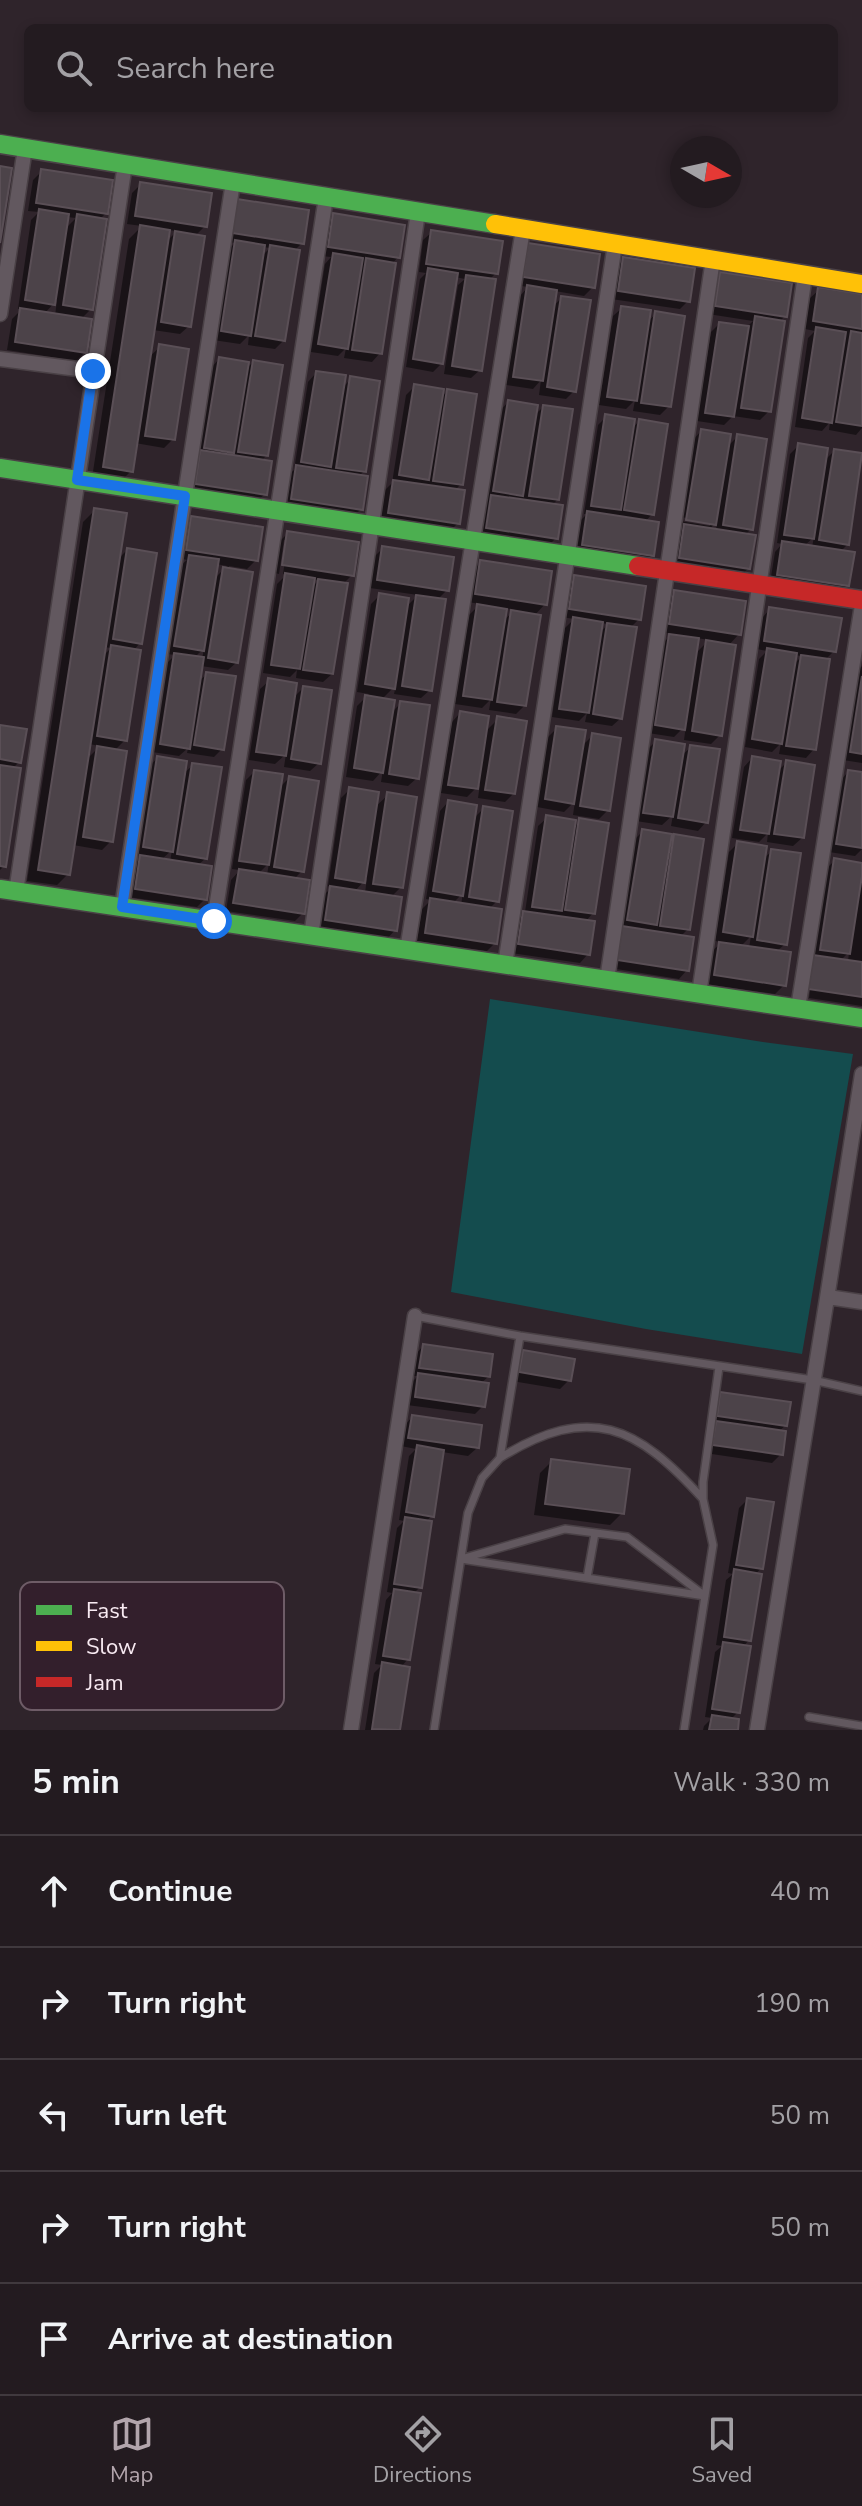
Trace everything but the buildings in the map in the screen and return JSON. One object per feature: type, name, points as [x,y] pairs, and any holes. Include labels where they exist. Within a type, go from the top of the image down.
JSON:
[{"type":"street","points":[[0,144],[862,284]]},
{"type":"street","points":[[0,314],[25,148]]},
{"type":"street","points":[[125,164],[77,480],[8,890],[862,1018]]},
{"type":"street","points":[[122,907],[233,182]]},
{"type":"street","points":[[214,921],[326,197]]},
{"type":"street","points":[[311,936],[418,212]]},
{"type":"street","points":[[407,950],[523,229]]},
{"type":"street","points":[[505,965],[615,244]]},
{"type":"street","points":[[607,980],[713,259]]},
{"type":"street","points":[[699,994],[805,275]]},
{"type":"street","points":[[0,359],[93,371]]},
{"type":"street","points":[[0,468],[760,584],[862,603],[798,1008]]},
{"type":"street","points":[[757,1730],[813,1380],[856,1153],[862,1074]]},
{"type":"street","points":[[828,1297],[862,1302]]},
{"type":"street","points":[[351,1730],[415,1316]]},
{"type":"lane","points":[[415,1316],[520,1336],[813,1380],[862,1391]]},
{"type":"lane","points":[[500,1458],[520,1336]]},
{"type":"lane","points":[[684,1730],[713,1545],[703,1499],[703,1482],[719,1367]]},
{"type":"lane","points":[[434,1730],[468,1513],[482,1478],[500,1458],[520,1445],[566,1427],[607,1427],[636,1440],[676,1469],[703,1499]]},
{"type":"lane","points":[[461,1559],[565,1529],[627,1537],[705,1596]]},
{"type":"lane","points":[[587,1578],[595,1533]]},
{"type":"lane","points":[[461,1559],[705,1596]]},
{"type":"lane","points":[[809,1717],[862,1726]]},
{"type":"water","points":[[490,999],[853,1054],[802,1354],[646,1329],[451,1292]]},
{"type":"traffic: fast","points":[[0,144],[495,224]]},
{"type":"traffic: fast","points":[[0,468],[638,566]]},
{"type":"traffic: fast","points":[[0,889],[862,1018]]},
{"type":"traffic: slow","points":[[495,224],[862,284]]},
{"type":"traffic: jam","points":[[638,566],[862,600]]},
{"type":"route","points":[[93,371],[77,480],[185,496],[122,907],[214,921]]}]
